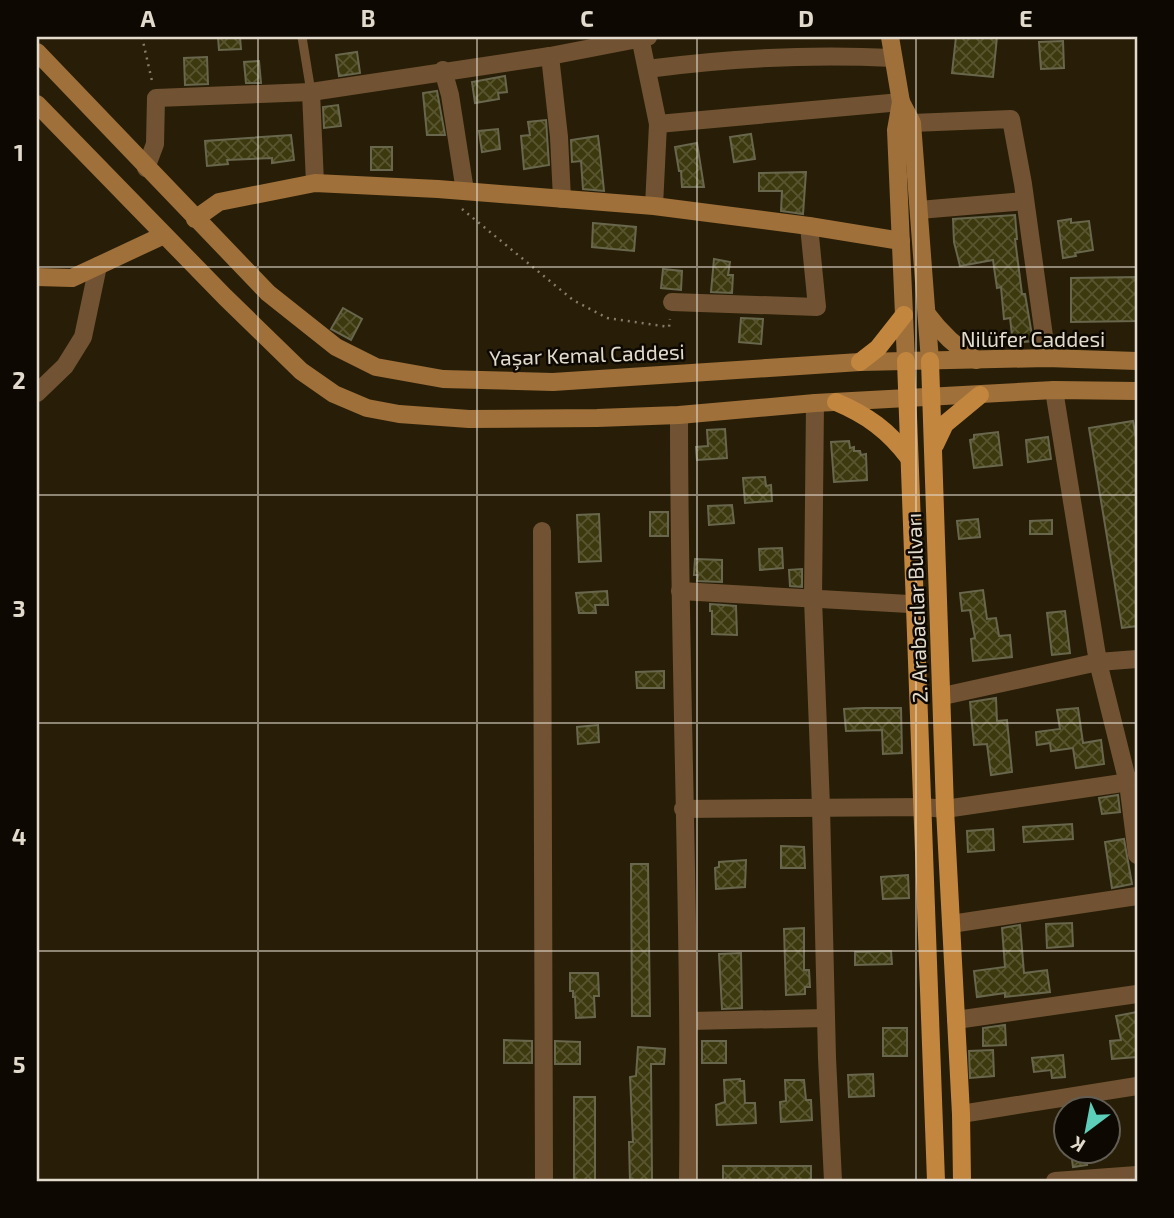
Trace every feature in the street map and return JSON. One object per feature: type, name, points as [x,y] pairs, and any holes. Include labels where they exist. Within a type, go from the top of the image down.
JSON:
[{"type":"main road","name":"2. Arabacılar Bulvarı","points":[[890,37],[901,102],[912,123],[930,361],[945,809],[962,1181]]},
{"type":"main road","name":"Yaşar Kemal Caddesi","points":[[37,52],[268,293],[315,332],[354,358],[376,367],[443,379],[553,382],[860,362],[930,361]]},
{"type":"main road","points":[[901,102],[896,130],[924,807],[936,1181]]},
{"type":"main road","points":[[37,104],[225,298],[301,371],[334,394],[367,408],[399,414],[469,419],[597,418],[1054,390],[1137,391]]},
{"type":"main road","points":[[195,219],[219,202],[315,183],[462,199],[562,199],[654,206],[810,226],[901,242]]},
{"type":"main road","points":[[37,277],[72,278],[164,235]]},
{"type":"main road","points":[[927,314],[941,334],[976,360]]},
{"type":"main road","points":[[860,362],[878,348],[904,315]]},
{"type":"main road","name":"Nilüfer Caddesi","points":[[930,361],[1047,358],[1137,361]]},
{"type":"main road","points":[[933,448],[945,424],[980,395]]},
{"type":"main road","points":[[836,402],[879,425],[896,440],[909,458]]},
{"type":"street","points":[[146,168],[155,144],[156,98],[311,92],[550,56],[643,37],[658,124],[654,206]]},
{"type":"street","points":[[550,56],[559,137],[562,199]]},
{"type":"street","points":[[647,69],[780,57],[893,58]]},
{"type":"street","points":[[443,70],[450,95],[462,199]]},
{"type":"street","points":[[311,92],[315,183]]},
{"type":"street","points":[[658,124],[901,102]]},
{"type":"street","points":[[912,123],[1011,119],[1047,358]]},
{"type":"street","points":[[919,210],[1025,201]]},
{"type":"street","points":[[672,302],[817,307],[810,226]]},
{"type":"street","points":[[37,393],[65,366],[83,337],[98,266]]},
{"type":"street","points":[[37,373],[65,366]]},
{"type":"street","points":[[1054,390],[1098,662],[1109,716],[1133,782],[1137,855]]},
{"type":"street","points":[[815,403],[813,599],[826,1018],[834,1181]]},
{"type":"street","points":[[679,415],[683,809],[690,1021],[688,1181]]},
{"type":"street","points":[[542,531],[544,1181]]},
{"type":"street","points":[[680,592],[909,604]]},
{"type":"street","points":[[943,695],[1098,662],[1137,659]]},
{"type":"street","points":[[683,809],[945,809],[1133,782]]},
{"type":"street","points":[[951,924],[1137,896]]},
{"type":"street","points":[[956,1020],[1137,994]]},
{"type":"street","points":[[690,1021],[826,1018]]},
{"type":"street","points":[[961,1114],[1137,1086]]},
{"type":"street","points":[[1055,1181],[1137,1175]]},
{"type":"lane","points":[[302,37],[311,92]]},
{"type":"path","points":[[142,37],[156,98]]},
{"type":"path","points":[[462,199],[573,300],[590,311],[607,318],[669,327],[672,302]]},
{"type":"building","points":[[218,37],[240,37],[241,49],[219,50]]},
{"type":"building","points":[[956,37],[997,37],[993,77],[952,73]]},
{"type":"building","points":[[1063,41],[1064,68],[1041,69],[1039,42]]},
{"type":"building","points":[[357,52],[360,73],[339,76],[336,55]]},
{"type":"building","points":[[207,57],[208,84],[185,85],[184,58]]},
{"type":"building","points":[[259,61],[261,83],[246,83],[244,62]]},
{"type":"building","points":[[505,76],[507,92],[498,93],[499,99],[475,103],[472,82]]},
{"type":"building","points":[[437,91],[445,135],[427,135],[423,93]]},
{"type":"building","points":[[338,105],[341,126],[324,128],[323,107]]},
{"type":"building","points":[[546,120],[549,165],[524,169],[521,136],[530,135],[528,122]]},
{"type":"building","points":[[498,129],[500,149],[482,152],[479,131]]},
{"type":"building","points":[[751,134],[755,159],[734,162],[730,137]]},
{"type":"building","points":[[291,135],[294,160],[272,163],[272,158],[227,160],[228,164],[207,166],[205,141]]},
{"type":"building","points":[[598,136],[604,191],[583,189],[581,161],[572,162],[571,140]]},
{"type":"building","points":[[697,143],[704,187],[682,187],[675,147]]},
{"type":"building","points":[[371,147],[392,147],[392,170],[371,170]]},
{"type":"building","points":[[806,172],[803,214],[781,211],[782,191],[759,191],[759,173]]},
{"type":"building","points":[[1015,215],[1015,239],[1022,294],[1025,294],[1033,341],[1013,343],[1010,318],[1004,319],[1001,287],[997,288],[993,260],[960,266],[954,242],[953,219]]},
{"type":"building","points":[[1071,219],[1071,223],[1089,221],[1093,250],[1063,258],[1058,221]]},
{"type":"building","points":[[593,223],[636,227],[634,251],[592,247]]},
{"type":"building","points":[[714,259],[730,262],[728,275],[733,275],[732,293],[711,292]]},
{"type":"building","points":[[663,269],[682,271],[681,290],[661,288]]},
{"type":"building","points":[[1137,277],[1137,321],[1071,322],[1071,278]]},
{"type":"building","points":[[343,308],[362,319],[351,340],[331,329]]},
{"type":"building","points":[[741,318],[763,319],[761,344],[739,342]]},
{"type":"building","points":[[1133,421],[1137,444],[1137,626],[1122,628],[1089,428]]},
{"type":"building","points":[[725,429],[727,458],[697,460],[696,447],[708,446],[707,430]]},
{"type":"building","points":[[998,432],[1002,465],[974,468],[970,440],[974,439],[974,435]]},
{"type":"building","points":[[1048,437],[1051,459],[1028,462],[1026,440]]},
{"type":"building","points":[[849,441],[850,448],[854,447],[854,451],[860,451],[861,455],[866,454],[867,480],[834,482],[831,442]]},
{"type":"building","points":[[765,477],[766,486],[771,485],[772,501],[745,503],[743,478]]},
{"type":"building","points":[[732,505],[734,523],[709,525],[708,506]]},
{"type":"building","points":[[650,512],[668,512],[668,536],[650,536]]},
{"type":"building","points":[[599,514],[601,561],[579,562],[577,515]]},
{"type":"building","points":[[978,519],[980,537],[959,539],[957,521]]},
{"type":"building","points":[[1052,520],[1052,534],[1030,534],[1030,521]]},
{"type":"building","points":[[782,548],[783,568],[760,570],[759,549]]},
{"type":"building","points":[[695,559],[722,560],[722,582],[697,581],[698,575],[694,575]]},
{"type":"building","points":[[802,569],[802,587],[790,586],[789,570]]},
{"type":"building","points":[[983,590],[987,619],[996,618],[999,636],[1010,635],[1012,657],[973,661],[971,639],[975,638],[970,610],[962,611],[960,593]]},
{"type":"building","points":[[607,591],[608,605],[595,605],[596,613],[579,613],[576,593]]},
{"type":"building","points":[[710,604],[736,606],[737,635],[712,634]]},
{"type":"building","points":[[1065,611],[1070,653],[1052,655],[1047,613]]},
{"type":"building","points":[[664,671],[664,688],[637,688],[636,672]]},
{"type":"building","points":[[996,698],[997,721],[1007,720],[1012,772],[991,775],[987,744],[974,745],[970,702]]},
{"type":"building","points":[[901,708],[902,753],[883,754],[882,730],[846,731],[844,709]]},
{"type":"building","points":[[1078,708],[1083,743],[1101,740],[1104,764],[1076,768],[1073,748],[1051,751],[1050,743],[1037,745],[1036,732],[1060,729],[1057,710]]},
{"type":"building","points":[[598,725],[599,742],[578,744],[577,727]]},
{"type":"building","points":[[1118,795],[1120,812],[1102,814],[1099,798]]},
{"type":"building","points":[[1072,824],[1073,839],[1024,842],[1023,827]]},
{"type":"building","points":[[993,829],[994,850],[968,852],[967,831]]},
{"type":"building","points":[[1124,839],[1132,884],[1112,888],[1105,842]]},
{"type":"building","points":[[781,846],[804,847],[805,868],[781,868]]},
{"type":"building","points":[[746,860],[745,887],[716,889],[715,868],[719,867],[719,862]]},
{"type":"building","points":[[631,864],[648,864],[650,1016],[632,1016]]},
{"type":"building","points":[[908,875],[909,898],[883,899],[881,877]]},
{"type":"building","points":[[1072,923],[1073,946],[1047,948],[1046,924]]},
{"type":"building","points":[[1020,925],[1024,973],[1047,970],[1050,992],[977,997],[974,971],[1005,967],[1002,928]]},
{"type":"building","points":[[804,928],[804,970],[809,970],[810,987],[805,987],[805,994],[786,995],[784,929]]},
{"type":"building","points":[[891,951],[892,964],[855,965],[855,952]]},
{"type":"building","points":[[741,953],[742,1008],[722,1009],[719,954]]},
{"type":"building","points":[[570,973],[598,973],[599,996],[594,996],[595,1017],[576,1018],[575,997],[573,991],[570,991]]},
{"type":"building","points":[[1137,1012],[1137,1057],[1112,1059],[1110,1041],[1121,1040],[1116,1016]]},
{"type":"building","points":[[1005,1025],[1006,1045],[983,1046],[983,1028]]},
{"type":"building","points":[[883,1028],[907,1028],[907,1056],[883,1056]]},
{"type":"building","points":[[504,1040],[532,1041],[532,1063],[504,1063]]},
{"type":"building","points":[[555,1041],[580,1042],[580,1064],[555,1064]]},
{"type":"building","points":[[702,1041],[726,1041],[726,1063],[702,1063]]},
{"type":"building","points":[[638,1047],[665,1049],[664,1064],[651,1064],[652,1181],[630,1181],[629,1142],[633,1142],[630,1077],[636,1076]]},
{"type":"building","points":[[993,1050],[994,1076],[970,1078],[969,1051]]},
{"type":"building","points":[[1063,1055],[1065,1077],[1052,1078],[1051,1070],[1034,1072],[1032,1058]]},
{"type":"building","points":[[873,1074],[874,1096],[849,1097],[848,1075]]},
{"type":"building","points":[[724,1080],[744,1081],[745,1103],[755,1103],[756,1123],[717,1125],[716,1105],[725,1102]]},
{"type":"building","points":[[785,1080],[804,1080],[806,1100],[811,1100],[812,1120],[781,1122],[780,1102],[786,1101]]},
{"type":"building","points":[[574,1097],[595,1097],[595,1181],[574,1181]]},
{"type":"building","points":[[723,1166],[811,1166],[811,1181],[723,1181]]}]
